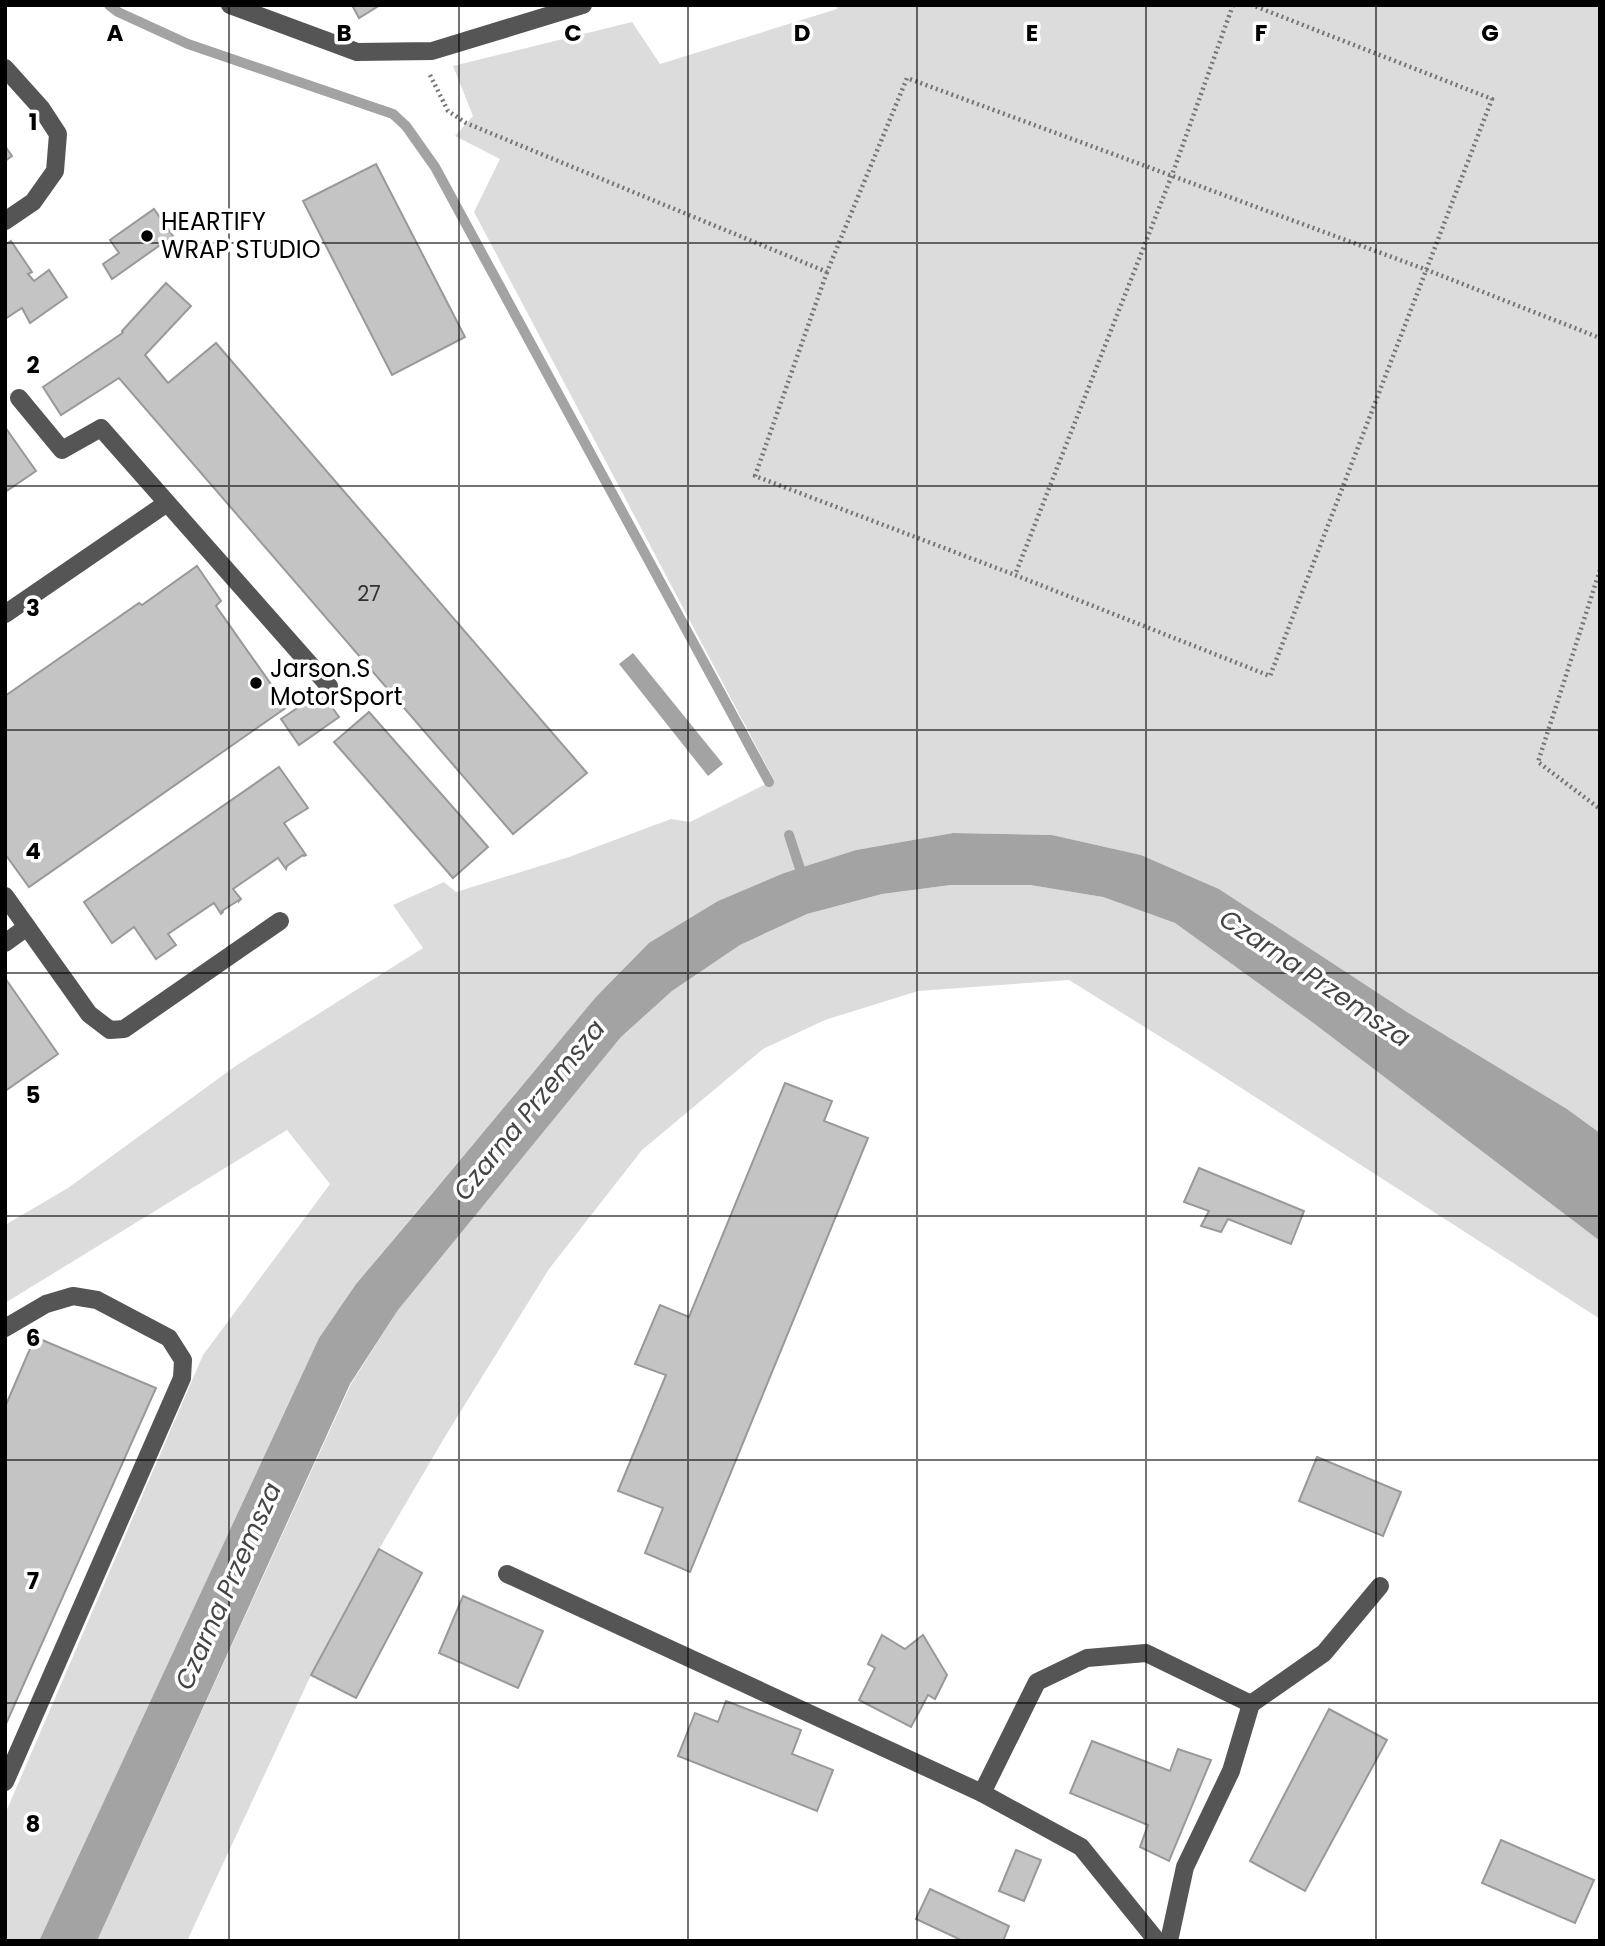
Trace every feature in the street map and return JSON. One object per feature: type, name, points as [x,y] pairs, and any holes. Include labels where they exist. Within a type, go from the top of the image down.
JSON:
[{"type":"lane","points":[[230,5],[357,52],[432,51],[583,5]]},
{"type":"lane","points":[[5,68],[41,108],[58,134],[55,171],[33,202],[5,221]]},
{"type":"lane","points":[[19,398],[62,450],[101,428],[329,686]]},
{"type":"lane","points":[[5,614],[167,503]]},
{"type":"lane","points":[[5,896],[89,1014],[110,1030],[124,1029],[280,921]]},
{"type":"lane","points":[[5,943],[27,927]]},
{"type":"lane","points":[[5,1328],[46,1304],[73,1297],[97,1300],[169,1338],[183,1360],[182,1378],[5,1782]]},
{"type":"lane","points":[[507,1574],[982,1793],[1081,1847],[1157,1941]]},
{"type":"lane","points":[[1169,1941],[1185,1867],[1231,1771],[1251,1704],[1324,1653],[1380,1586]]},
{"type":"lane","points":[[982,1793],[1037,1682],[1087,1658],[1146,1653],[1251,1704]]},
{"type":"path","points":[[1015,575],[1172,175],[1233,5]]},
{"type":"path","points":[[1252,5],[1492,99],[1427,270],[1270,676],[755,476],[827,272],[907,78],[1427,270],[1600,338]]},
{"type":"path","points":[[418,51],[448,111],[466,124],[827,272]]},
{"type":"path","points":[[1600,570],[1538,762],[1600,808]]},
{"type":"shaded area","points":[[836,5],[1600,5],[1600,1133],[1567,1109],[1407,1012],[1219,889],[1141,855],[1052,835],[953,833],[856,850],[784,873],[718,901],[595,998],[356,1284],[319,1338],[39,1941],[5,1941],[5,1814],[203,1355],[330,1184],[287,1130],[5,1303],[5,1225],[68,1188],[237,1065],[423,948],[393,905],[444,882],[456,892],[569,857],[671,819],[690,822],[774,780],[474,212],[500,159],[455,136],[473,116],[453,66],[632,22],[660,64],[837,9]]},
{"type":"shaded area","points":[[951,885],[1030,885],[1103,897],[1175,923],[1312,1022],[1600,1241],[1600,1319],[1069,980],[918,991],[825,1020],[763,1049],[642,1150],[549,1269],[379,1549],[311,1675],[187,1941],[97,1941],[351,1384],[398,1310],[621,1037],[672,991],[740,945],[807,914],[882,894]]},
{"type":"water","points":[[633,653],[723,764],[708,776],[619,664]]},
{"type":"water","name":"Czarna Przemsza","points":[[953,833],[1052,835],[1141,855],[1219,889],[1407,1012],[1567,1109],[1600,1133],[1600,1241],[1312,1022],[1175,923],[1103,897],[1030,885],[951,885],[882,894],[807,914],[740,945],[672,991],[621,1037],[398,1310],[350,1384],[97,1941],[39,1941],[319,1338],[356,1284],[595,998],[649,943],[718,901],[784,873],[856,850]]},
{"type":"building","points":[[352,5],[380,5],[359,18]]},
{"type":"building","points":[[5,146],[12,156],[5,161]]},
{"type":"building","points":[[376,164],[465,337],[392,375],[303,201]]},
{"type":"building","points":[[154,209],[173,236],[112,279],[103,264],[119,253],[110,240]]},
{"type":"building","points":[[11,241],[32,272],[28,274],[34,281],[49,270],[67,297],[30,323],[22,308],[5,319],[5,245]]},
{"type":"building","points":[[166,283],[191,306],[145,355],[168,383],[216,343],[587,773],[513,834],[119,378],[61,415],[43,387],[121,334]]},
{"type":"building","points":[[5,427],[36,471],[5,492]]},
{"type":"building","points":[[197,566],[221,601],[216,606],[287,707],[29,887],[5,854],[5,696]]},
{"type":"building","points":[[321,692],[339,717],[299,745],[281,719]]},
{"type":"building","points":[[369,712],[488,847],[453,878],[334,742]]},
{"type":"building","points":[[279,767],[308,808],[284,823],[306,855],[286,869],[278,858],[233,889],[241,899],[221,914],[214,903],[168,934],[176,945],[156,959],[134,927],[112,943],[84,902]]},
{"type":"building","points":[[5,978],[58,1054],[5,1091]]},
{"type":"building","points":[[785,1083],[832,1101],[824,1121],[868,1138],[690,1572],[645,1553],[663,1508],[618,1491],[666,1375],[635,1364],[660,1305],[689,1317]]},
{"type":"building","points":[[1199,1168],[1304,1211],[1291,1244],[1228,1219],[1221,1232],[1201,1226],[1209,1211],[1184,1202]]},
{"type":"building","points":[[35,1337],[156,1388],[5,1726],[5,1407]]},
{"type":"building","points":[[1317,1457],[1401,1492],[1383,1536],[1299,1501]]},
{"type":"building","points":[[379,1549],[422,1573],[356,1698],[311,1675]]},
{"type":"building","points":[[463,1596],[543,1631],[518,1688],[439,1653]]},
{"type":"building","points":[[882,1635],[905,1649],[923,1635],[947,1675],[935,1699],[928,1695],[911,1727],[859,1700],[875,1668],[868,1664]]},
{"type":"building","points":[[726,1701],[801,1730],[792,1754],[833,1770],[817,1811],[678,1756],[695,1713],[718,1722]]},
{"type":"building","points":[[1329,1709],[1387,1740],[1305,1891],[1250,1861]]},
{"type":"building","points":[[1092,1741],[1170,1771],[1178,1749],[1211,1760],[1169,1861],[1140,1847],[1148,1825],[1070,1793]]},
{"type":"building","points":[[1501,1840],[1594,1880],[1575,1923],[1482,1883]]},
{"type":"building","points":[[1016,1850],[1041,1860],[1024,1901],[999,1891]]},
{"type":"building","points":[[930,1889],[1009,1926],[1003,1941],[963,1941],[916,1919]]},
{"type":"waterway","points":[[109,5],[118,12],[188,44],[393,114],[406,126],[435,167],[769,782]]},
{"type":"waterway","points":[[789,835],[804,881]]},
{"type":"place","name":"HEARTIFY WRAP STUDIO","points":[[147,236]]},
{"type":"place","name":"Jarson.S MotorSport","points":[[256,683]]}]
